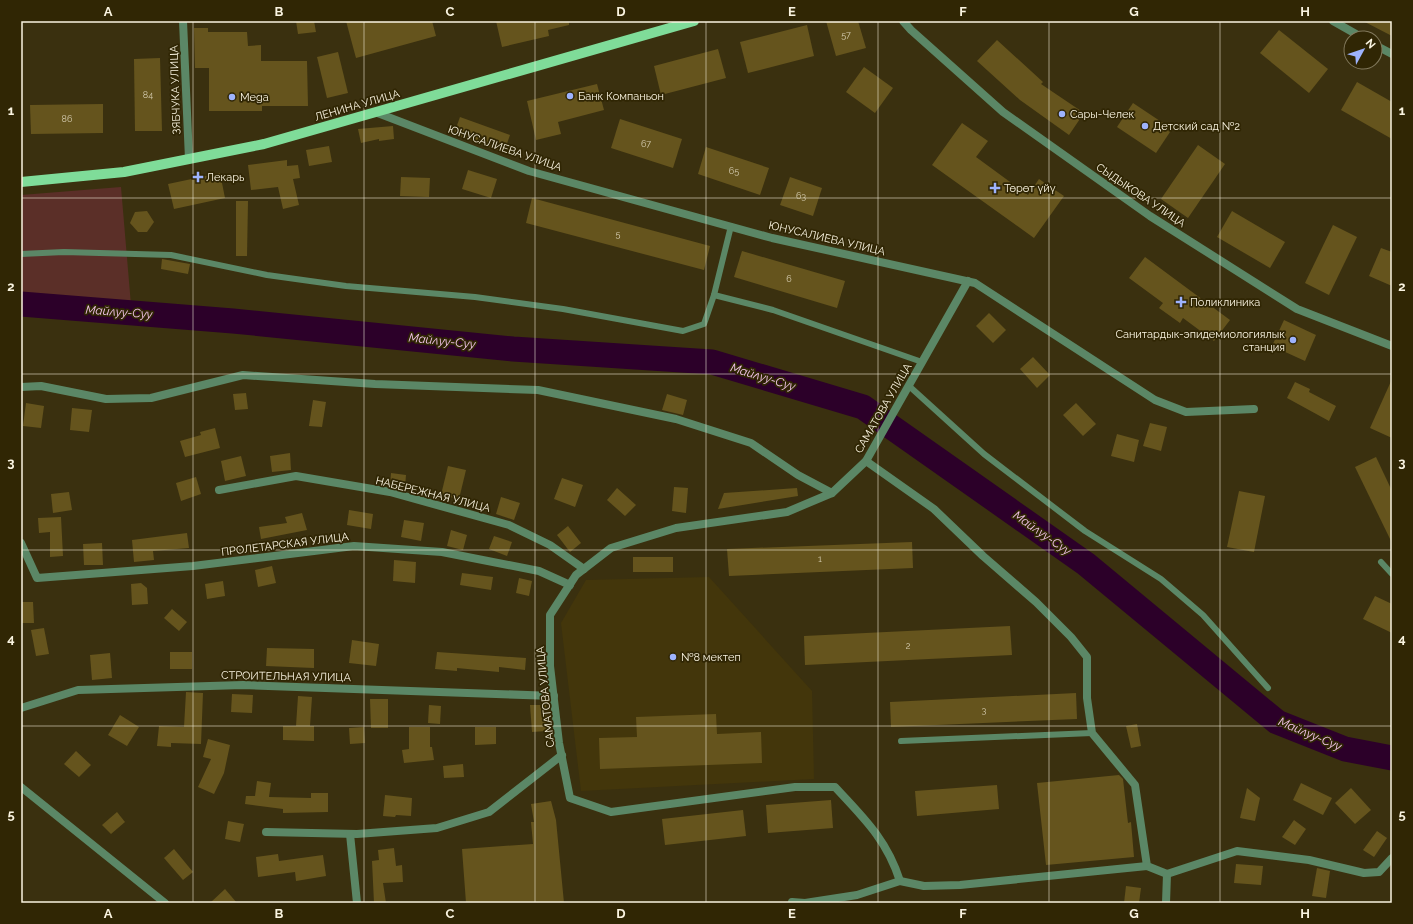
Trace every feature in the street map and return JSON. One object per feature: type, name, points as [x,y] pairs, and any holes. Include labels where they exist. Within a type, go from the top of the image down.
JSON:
[{"type":"main road","name":"ЛЕНИНА УЛИЦА","points":[[21,182],[124,172],[264,144],[694,21]]},
{"type":"street","name":"ЗЯБЧУКА УЛИЦА","points":[[183,21],[189,158]]},
{"type":"street","name":"СЫДЫКОВА УЛИЦА","points":[[903,21],[910,30],[1003,112],[1150,216],[1297,309],[1392,346]]},
{"type":"street","points":[[1333,21],[1349,30]]},
{"type":"street","points":[[1383,49],[1392,54]]},
{"type":"street","name":"ЮНУСАЛИЕВА УЛИЦА","points":[[375,112],[528,170],[772,238],[975,283],[1155,400],[1186,412],[1254,409]]},
{"type":"street","name":"САМАТОВА УЛИЦА","points":[[900,881],[893,861],[874,828],[835,787],[795,787],[611,812],[570,798],[562,755],[550,666],[550,615],[576,575],[611,548],[676,528],[787,512],[832,493],[866,461],[968,281]]},
{"type":"street","points":[[21,387],[41,386],[106,399],[151,398],[243,375],[375,384],[538,390],[676,419],[751,443],[798,475],[832,493]]},
{"type":"street","points":[[866,461],[934,509],[983,556],[1036,602],[1071,637],[1087,657],[1087,698],[1092,733],[1135,785],[1147,866]]},
{"type":"street","name":"НАБЕРЕЖНАЯ УЛИЦА","points":[[218,490],[296,476],[390,492],[509,525],[550,545],[584,569]]},
{"type":"street","name":"ПРОЛЕТАРСКАЯ УЛИЦА","points":[[21,543],[37,578],[193,566],[354,546],[442,552],[539,571],[570,585]]},
{"type":"street","name":"СТРОИТЕЛЬНАЯ УЛИЦА","points":[[21,708],[78,690],[243,685],[554,696]]},
{"type":"street","points":[[266,832],[350,834],[437,828],[489,812],[562,755]]},
{"type":"street","points":[[21,787],[165,903]]},
{"type":"street","points":[[350,834],[357,903]]},
{"type":"street","points":[[792,902],[805,903],[857,895],[900,881],[924,886],[960,885],[1147,866],[1167,874],[1237,851],[1309,860],[1364,873],[1379,872],[1392,858]]},
{"type":"street","points":[[1166,903],[1167,874]]},
{"type":"lane","points":[[21,254],[64,252],[171,255],[267,275],[346,286],[475,297],[563,309],[683,331],[704,324],[714,295],[731,226]]},
{"type":"lane","points":[[714,295],[773,310],[922,362]]},
{"type":"lane","points":[[909,386],[984,454],[1009,474],[1085,531],[1166,583],[1203,615],[1268,688]]},
{"type":"lane","points":[[1381,562],[1392,574]]},
{"type":"lane","points":[[901,741],[1092,733]]},
{"type":"shaded area","points":[[121,187],[131,305],[21,294],[21,195]]},
{"type":"shaded area","name":"№8 мектеп","points":[[709,577],[812,691],[814,779],[581,791],[561,623],[586,580]]},
{"type":"building","points":[[296,21],[314,21],[316,32],[298,34]]},
{"type":"building","points":[[346,21],[432,21],[436,36],[356,58]]},
{"type":"building","points":[[496,21],[569,21],[569,25],[548,30],[549,36],[502,47]]},
{"type":"building","points":[[826,21],[858,21],[866,48],[836,56]]},
{"type":"building","points":[[1363,21],[1392,21],[1392,36]]},
{"type":"building","points":[[807,25],[814,56],[748,73],[740,42]]},
{"type":"building","points":[[194,28],[208,28],[208,32],[247,32],[248,46],[261,45],[261,61],[307,61],[308,106],[262,106],[262,111],[209,111],[209,68],[195,68]]},
{"type":"building","points":[[1279,30],[1328,69],[1309,93],[1260,53]]},
{"type":"building","points":[[997,40],[1043,82],[1041,84],[1084,113],[1069,135],[1020,100],[977,61]]},
{"type":"building","points":[[718,49],[726,78],[661,95],[654,66]]},
{"type":"building","points":[[338,52],[348,93],[327,98],[317,57]]},
{"type":"building","points":[[160,58],[162,131],[135,131],[134,59]]},
{"type":"building","points":[[864,67],[893,88],[875,113],[846,92]]},
{"type":"building","points":[[1357,82],[1392,102],[1392,139],[1341,110]]},
{"type":"building","points":[[597,84],[604,110],[558,122],[561,134],[536,140],[527,101]]},
{"type":"building","points":[[1133,103],[1172,129],[1156,153],[1117,127]]},
{"type":"building","points":[[103,104],[103,133],[31,134],[30,105]]},
{"type":"building","points":[[460,117],[510,135],[504,152],[454,134]]},
{"type":"building","points":[[620,119],[682,139],[673,168],[611,148]]},
{"type":"building","points":[[962,123],[988,141],[976,157],[1028,195],[1039,179],[1064,196],[1034,238],[932,165]]},
{"type":"building","points":[[393,126],[394,139],[379,141],[379,139],[361,143],[358,129]]},
{"type":"building","points":[[1198,145],[1225,164],[1188,218],[1161,199]]},
{"type":"building","points":[[329,146],[332,162],[309,166],[306,150]]},
{"type":"building","points":[[706,147],[769,168],[760,195],[698,174]]},
{"type":"building","points":[[287,160],[287,166],[298,165],[300,178],[293,179],[299,205],[283,209],[278,187],[251,190],[248,165]]},
{"type":"building","points":[[468,170],[497,179],[491,198],[462,189]]},
{"type":"building","points":[[220,173],[225,198],[174,209],[168,184]]},
{"type":"building","points":[[401,177],[430,178],[429,197],[400,196]]},
{"type":"building","points":[[790,177],[822,188],[813,216],[780,205]]},
{"type":"building","points":[[532,198],[710,246],[704,270],[526,223]]},
{"type":"building","points":[[236,201],[248,201],[247,256],[236,256]]},
{"type":"building","points":[[147,211],[154,222],[147,232],[138,232],[130,223],[135,212]]},
{"type":"building","points":[[1232,211],[1285,242],[1270,268],[1217,237]]},
{"type":"building","points":[[1333,225],[1357,237],[1329,295],[1305,283]]},
{"type":"building","points":[[1381,248],[1392,252],[1392,286],[1369,276]]},
{"type":"building","points":[[742,251],[845,281],[837,308],[734,277]]},
{"type":"building","points":[[1145,257],[1230,320],[1214,341],[1183,318],[1180,323],[1159,308],[1163,303],[1129,278]]},
{"type":"building","points":[[162,259],[190,264],[188,274],[161,269]]},
{"type":"building","points":[[989,313],[1006,330],[993,343],[976,326]]},
{"type":"building","points":[[1284,320],[1316,335],[1305,361],[1272,346]]},
{"type":"building","points":[[1033,357],[1050,375],[1037,388],[1020,369]]},
{"type":"building","points":[[1392,379],[1392,438],[1370,428]]},
{"type":"building","points":[[1295,382],[1310,389],[1309,392],[1336,406],[1329,421],[1287,398]]},
{"type":"building","points":[[246,393],[248,409],[235,410],[233,394]]},
{"type":"building","points":[[667,394],[687,400],[683,415],[662,410]]},
{"type":"building","points":[[313,400],[326,402],[322,427],[309,426]]},
{"type":"building","points":[[26,403],[44,406],[41,428],[23,426]]},
{"type":"building","points":[[1076,403],[1096,424],[1083,436],[1063,415]]},
{"type":"building","points":[[72,408],[92,410],[89,432],[70,430]]},
{"type":"building","points":[[1150,423],[1167,427],[1161,451],[1143,446]]},
{"type":"building","points":[[215,428],[220,448],[185,457],[180,441],[201,435],[200,432]]},
{"type":"building","points":[[1117,434],[1139,440],[1134,462],[1111,456]]},
{"type":"building","points":[[290,453],[291,470],[272,472],[270,456]]},
{"type":"building","points":[[241,456],[246,476],[225,481],[221,461]]},
{"type":"building","points":[[1376,457],[1392,491],[1392,543],[1355,467]]},
{"type":"building","points":[[448,466],[466,470],[459,499],[441,495]]},
{"type":"building","points":[[391,473],[406,475],[405,487],[390,485]]},
{"type":"building","points":[[196,477],[201,494],[181,501],[176,483]]},
{"type":"building","points":[[562,478],[583,485],[575,507],[554,499]]},
{"type":"building","points":[[674,487],[688,488],[686,513],[672,511]]},
{"type":"building","points":[[617,488],[636,505],[625,516],[607,500]]},
{"type":"building","points":[[797,488],[798,496],[718,509],[724,493]]},
{"type":"building","points":[[1239,491],[1265,496],[1254,552],[1227,547]]},
{"type":"building","points":[[69,492],[72,510],[53,513],[51,494]]},
{"type":"building","points":[[501,497],[520,503],[514,520],[496,514]]},
{"type":"building","points":[[349,510],[373,514],[371,529],[347,525]]},
{"type":"building","points":[[302,513],[307,530],[261,539],[259,527],[287,523],[285,517]]},
{"type":"building","points":[[61,517],[63,556],[50,557],[50,532],[39,533],[38,518]]},
{"type":"building","points":[[404,520],[424,523],[421,541],[401,537]]},
{"type":"building","points":[[568,526],[581,543],[570,552],[557,535]]},
{"type":"building","points":[[451,530],[467,535],[463,550],[447,546]]},
{"type":"building","points":[[187,533],[189,548],[153,551],[154,560],[134,562],[132,540]]},
{"type":"building","points":[[494,536],[512,542],[507,556],[489,549]]},
{"type":"building","points":[[912,542],[913,568],[729,576],[727,549]]},
{"type":"building","points":[[102,543],[103,565],[84,565],[83,544]]},
{"type":"building","points":[[633,557],[673,557],[673,572],[633,572]]},
{"type":"building","points":[[394,560],[416,562],[415,583],[393,581]]},
{"type":"building","points":[[272,566],[276,583],[258,587],[255,570]]},
{"type":"building","points":[[462,573],[493,577],[491,590],[460,585]]},
{"type":"building","points":[[519,578],[532,581],[529,596],[516,593]]},
{"type":"building","points":[[223,581],[225,596],[207,599],[205,584]]},
{"type":"building","points":[[141,583],[147,588],[148,604],[132,605],[131,584]]},
{"type":"building","points":[[1375,596],[1392,604],[1392,633],[1363,619]]},
{"type":"building","points":[[21,602],[33,602],[34,623],[21,623]]},
{"type":"building","points":[[172,609],[187,622],[179,631],[164,618]]},
{"type":"building","points":[[1010,626],[1012,655],[805,665],[804,636]]},
{"type":"building","points":[[44,628],[49,654],[36,656],[31,630]]},
{"type":"building","points":[[352,640],[379,644],[376,666],[349,663]]},
{"type":"building","points":[[267,648],[314,649],[314,668],[266,666]]},
{"type":"building","points":[[170,652],[192,652],[192,669],[170,669]]},
{"type":"building","points":[[437,652],[526,658],[525,670],[499,667],[499,672],[457,668],[457,671],[435,669]]},
{"type":"building","points":[[110,653],[112,678],[92,680],[90,655]]},
{"type":"building","points":[[186,692],[203,693],[201,744],[171,743],[171,747],[157,746],[159,726],[184,727]]},
{"type":"building","points":[[1076,693],[1077,719],[891,727],[890,702]]},
{"type":"building","points":[[232,694],[253,695],[252,713],[231,712]]},
{"type":"building","points":[[298,696],[312,697],[310,726],[314,726],[314,741],[283,740],[283,726],[296,726]]},
{"type":"building","points":[[370,699],[388,699],[388,728],[371,728]]},
{"type":"building","points":[[429,705],[441,706],[440,724],[428,723]]},
{"type":"building","points":[[530,705],[546,705],[547,731],[532,732]]},
{"type":"building","points":[[716,714],[717,734],[761,732],[762,763],[600,769],[599,738],[637,737],[636,717]]},
{"type":"building","points":[[120,715],[139,727],[127,746],[108,735]]},
{"type":"building","points":[[1137,724],[1141,746],[1131,748],[1126,726]]},
{"type":"building","points":[[364,727],[365,743],[350,744],[349,728]]},
{"type":"building","points":[[409,727],[430,727],[430,747],[432,747],[434,760],[404,763],[402,750],[409,749]]},
{"type":"building","points":[[475,727],[496,727],[496,744],[475,745]]},
{"type":"building","points":[[208,739],[230,745],[224,773],[214,794],[198,787],[211,759],[203,757]]},
{"type":"building","points":[[76,751],[91,765],[79,777],[64,764]]},
{"type":"building","points":[[463,764],[464,777],[444,778],[443,766]]},
{"type":"building","points":[[1119,775],[1123,779],[1128,823],[1131,822],[1134,857],[1046,865],[1037,783]]},
{"type":"building","points":[[257,781],[271,783],[269,797],[311,798],[311,793],[328,793],[328,812],[283,813],[283,809],[245,804],[246,796],[255,796]]},
{"type":"building","points":[[1301,783],[1332,798],[1323,815],[1293,800]]},
{"type":"building","points":[[997,785],[999,809],[917,816],[915,791]]},
{"type":"building","points":[[1247,788],[1260,798],[1255,821],[1240,818]]},
{"type":"building","points":[[1351,788],[1371,810],[1355,824],[1335,803]]},
{"type":"building","points":[[385,795],[412,798],[411,816],[383,816]]},
{"type":"building","points":[[831,800],[833,828],[768,833],[766,805]]},
{"type":"building","points":[[551,801],[556,820],[564,903],[466,903],[462,849],[533,844],[531,822],[534,822],[531,804]]},
{"type":"building","points":[[743,810],[746,836],[665,845],[662,819]]},
{"type":"building","points":[[117,812],[125,822],[111,834],[102,825]]},
{"type":"building","points":[[1294,820],[1306,829],[1295,845],[1282,837]]},
{"type":"building","points":[[228,821],[244,824],[240,842],[225,839]]},
{"type":"building","points":[[1377,831],[1387,838],[1374,857],[1363,850]]},
{"type":"building","points":[[394,848],[396,866],[402,865],[403,882],[383,883],[386,903],[374,903],[372,861],[379,860],[378,850]]},
{"type":"building","points":[[174,849],[193,872],[183,880],[164,858]]},
{"type":"building","points":[[278,854],[279,861],[323,855],[326,876],[296,881],[295,872],[258,877],[256,857]]},
{"type":"building","points":[[1236,864],[1263,866],[1261,885],[1234,883]]},
{"type":"building","points":[[1317,868],[1330,871],[1326,898],[1312,896]]},
{"type":"building","points":[[1126,886],[1141,888],[1139,903],[1124,903]]},
{"type":"building","points":[[225,889],[237,903],[210,903]]},
{"type":"waterway","name":"Майлуу-Суу","points":[[21,304],[233,321],[513,349],[712,362],[863,407],[1086,564],[1277,722],[1345,749],[1392,758]]},
{"type":"place","name":"Банк Компаньон","points":[[570,96]]},
{"type":"place","name":"Mega","points":[[232,97]]},
{"type":"place","name":"Сары-Челек","points":[[1062,114]]},
{"type":"place","name":"Детский сад №2","points":[[1145,126]]},
{"type":"place","name":"Лекарь","points":[[198,177]]},
{"type":"place","name":"Төрөт үйү","points":[[995,188]]},
{"type":"place","name":"Поликлиника","points":[[1181,302]]},
{"type":"place","name":"Санитардык-эпидемиологиялык станция","points":[[1293,340]]},
{"type":"place","name":"№8 мектеп","points":[[673,657]]}]
